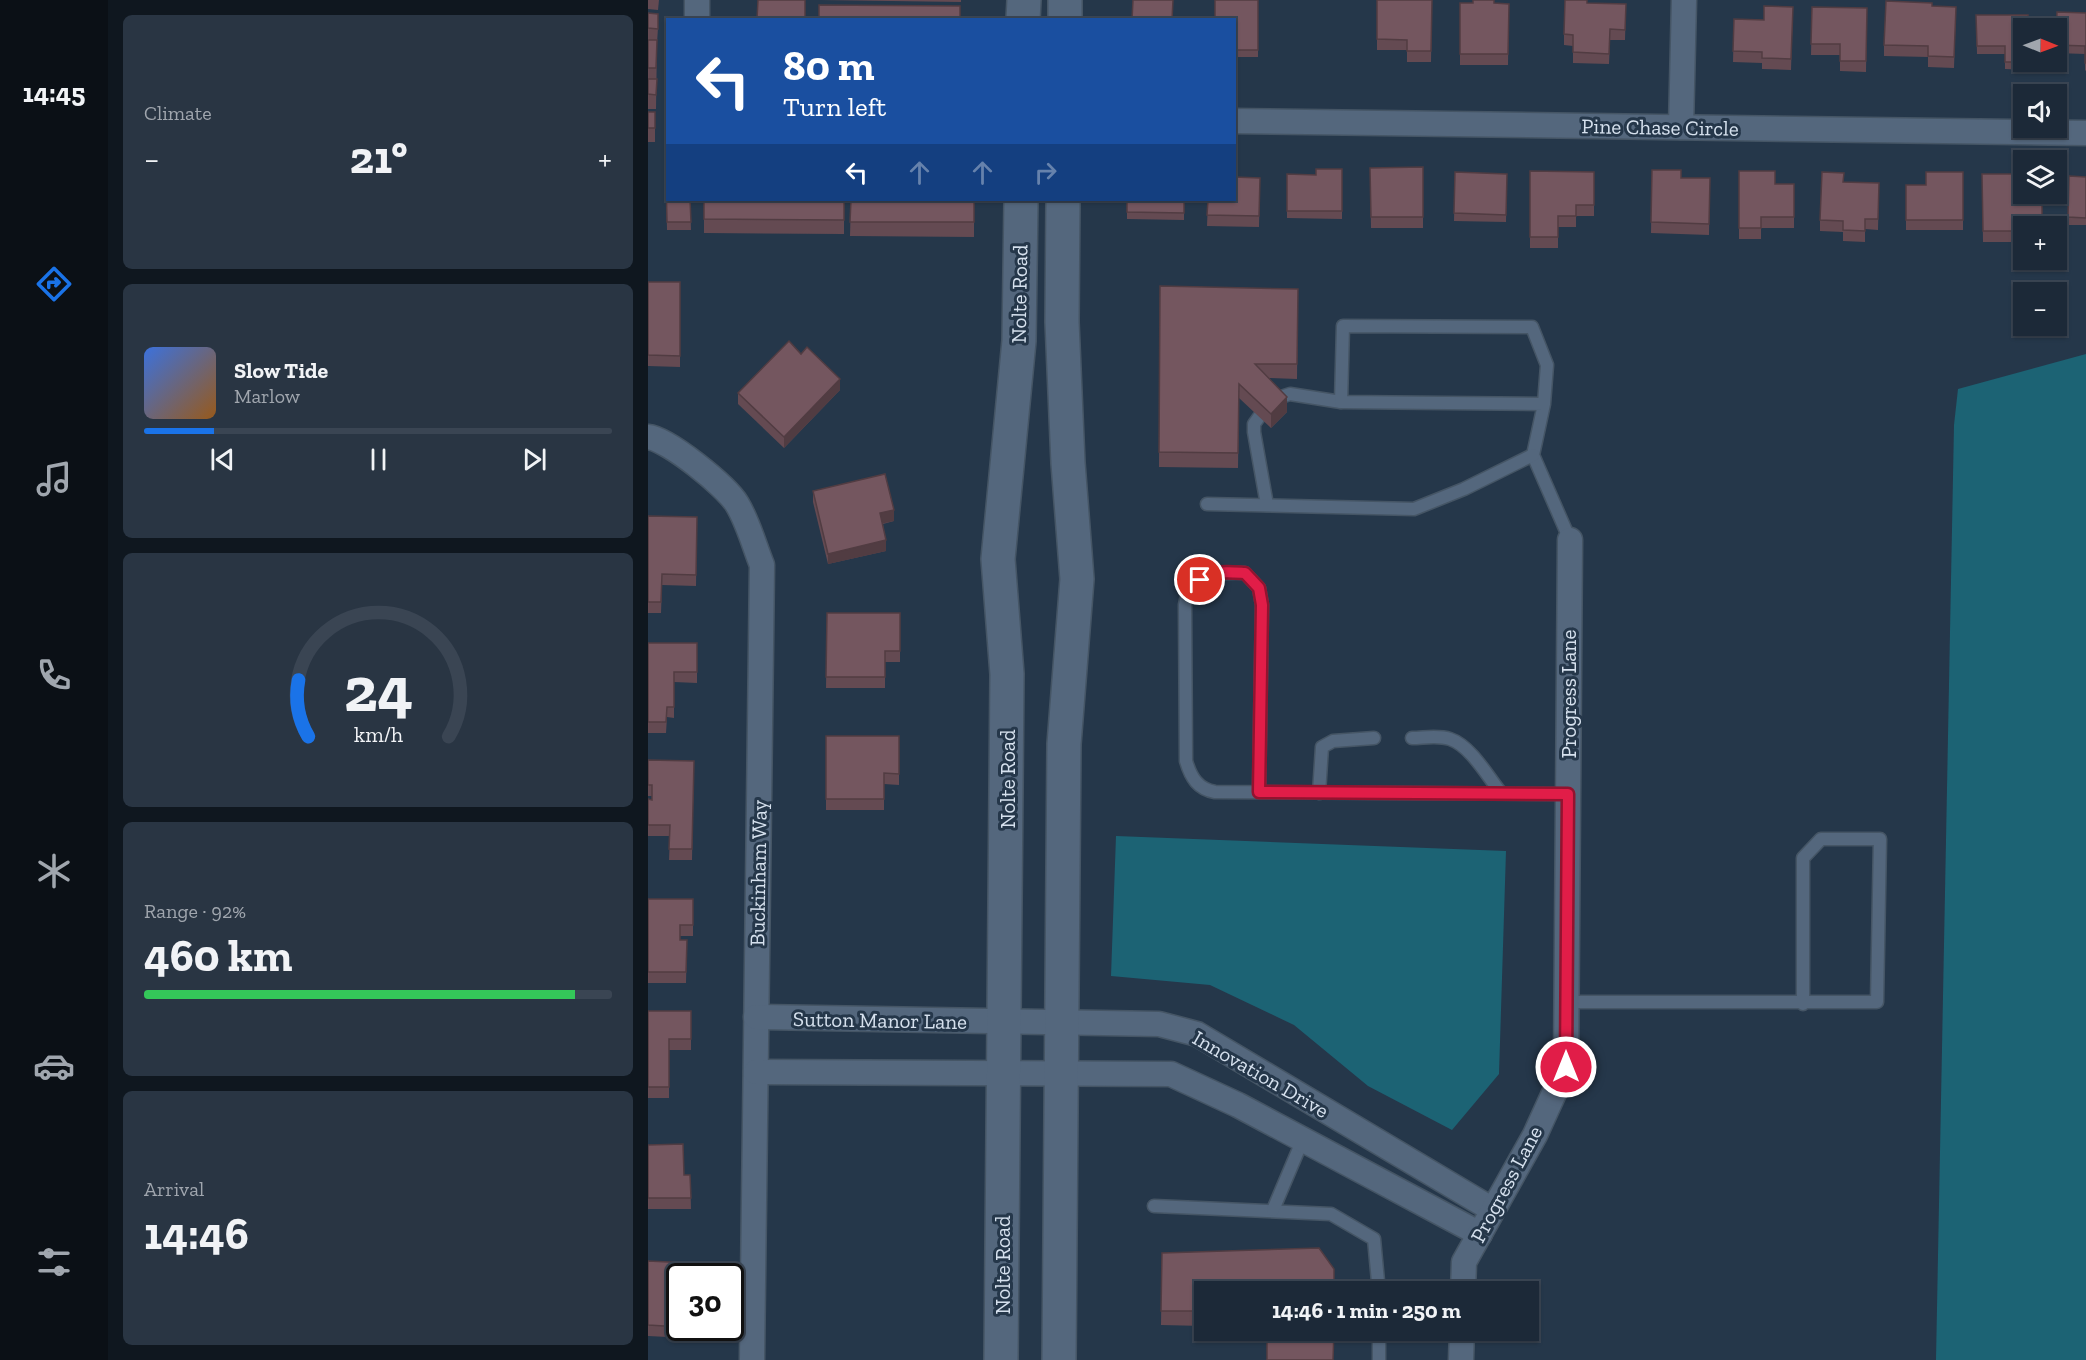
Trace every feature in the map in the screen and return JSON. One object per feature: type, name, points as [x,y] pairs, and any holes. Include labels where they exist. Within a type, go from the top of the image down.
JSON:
[{"type":"street","points":[[697,0],[697,18]]},
{"type":"street","points":[[1023,0],[1023,18]]},
{"type":"street","points":[[1065,0],[1065,18]]},
{"type":"street","points":[[1682,127],[1684,0]]},
{"type":"street","name":"Pine Chase Circle","points":[[1236,122],[2086,133]]},
{"type":"street","name":"Nolte Road","points":[[1001,1360],[1007,674],[998,559],[1019,341],[1021,201]]},
{"type":"street","name":"Nolte Road","points":[[1059,1360],[1065,744],[1077,579],[1068,463],[1063,346],[1063,201]]},
{"type":"street","name":"Buckinham Way","points":[[648,437],[659,438],[704,471],[737,503],[762,565],[752,1360]]},
{"type":"street","name":"Progress Lane","points":[[1463,1281],[1464,1262],[1534,1135],[1566,1067],[1570,540]]},
{"type":"street","name":"Sutton Manor Lane","points":[[756,1017],[1004,1022]]},
{"type":"street","name":"Innovation Drive","points":[[1004,1022],[1159,1024],[1197,1034],[1493,1210]]},
{"type":"street","points":[[756,1072],[1003,1072]]},
{"type":"street","name":"Innovation Drive","points":[[1003,1072],[1171,1074],[1302,1139],[1480,1234]]},
{"type":"street","points":[[1461,1360],[1462,1341]]},
{"type":"lane","points":[[1341,402],[1343,326],[1532,327],[1547,365],[1544,404],[1533,455],[1570,540]]},
{"type":"lane","points":[[1275,399],[1290,394],[1341,402],[1544,404]]},
{"type":"lane","points":[[1259,417],[1254,424],[1254,432],[1267,506]]},
{"type":"lane","points":[[1206,504],[1414,509],[1464,489],[1533,455]]},
{"type":"lane","points":[[1259,792],[1263,620],[1259,588],[1245,573],[1208,575],[1191,589],[1185,605],[1186,761],[1194,781],[1206,791],[1259,792],[1319,793],[1568,794]]},
{"type":"lane","points":[[1319,793],[1322,747],[1333,741],[1374,738]]},
{"type":"lane","points":[[1412,738],[1442,738],[1455,741],[1466,750],[1501,794]]},
{"type":"lane","points":[[1566,1002],[1803,1004],[1877,1002],[1880,839],[1821,839],[1803,858],[1803,1004]]},
{"type":"lane","points":[[1273,1210],[1302,1139]]},
{"type":"lane","points":[[1154,1206],[1331,1214],[1374,1239],[1378,1281]]},
{"type":"lane","points":[[1379,1341],[1379,1360]]},
{"type":"water","points":[[2086,354],[2086,1360],[1936,1360],[1954,425],[1958,389]]},
{"type":"water","points":[[1116,836],[1506,851],[1499,1074],[1452,1130],[1368,1086],[1294,1025],[1210,985],[1111,976]]},
{"type":"building","points":[[758,0],[805,0],[805,18],[757,18]]},
{"type":"building","points":[[1133,0],[1173,0],[1172,18],[1132,18]]},
{"type":"building","points":[[1215,0],[1258,0],[1258,50],[1236,50],[1236,18],[1215,18]]},
{"type":"building","points":[[1377,0],[1432,0],[1431,51],[1407,51],[1407,40],[1377,39]]},
{"type":"building","points":[[1473,0],[1494,0],[1494,3],[1509,4],[1508,54],[1460,54],[1460,3],[1473,3]]},
{"type":"building","points":[[1565,0],[1626,4],[1625,30],[1610,29],[1609,54],[1573,52],[1573,35],[1564,34]]},
{"type":"building","points":[[1886,1],[1932,3],[1932,6],[1956,7],[1954,57],[1928,56],[1928,46],[1884,45]]},
{"type":"building","points":[[819,5],[960,6],[960,18],[819,18]]},
{"type":"building","points":[[1764,6],[1793,7],[1791,59],[1762,58],[1762,52],[1733,51],[1734,19],[1764,20]]},
{"type":"building","points":[[1812,7],[1867,8],[1866,61],[1840,61],[1840,44],[1811,44]]},
{"type":"building","points":[[2057,12],[2086,13],[2086,63],[2085,46],[2067,45],[2067,18],[2057,18]]},
{"type":"building","points":[[648,13],[658,14],[658,29],[648,28]]},
{"type":"building","points":[[1976,15],[2028,15],[2028,18],[2013,18],[2013,62],[2005,62],[2005,46],[1977,46]]},
{"type":"building","points":[[648,40],[657,40],[656,68],[648,68]]},
{"type":"building","points":[[648,79],[657,79],[656,95],[648,94]]},
{"type":"building","points":[[648,112],[655,112],[655,128],[648,128]]},
{"type":"building","points":[[1423,167],[1423,217],[1371,217],[1370,168]]},
{"type":"building","points":[[1316,169],[1342,169],[1342,211],[1287,211],[1287,174],[1316,175]]},
{"type":"building","points":[[1652,170],[1681,170],[1681,178],[1710,178],[1709,224],[1651,222]]},
{"type":"building","points":[[1530,171],[1594,172],[1594,205],[1576,205],[1576,216],[1558,216],[1558,237],[1530,237]]},
{"type":"building","points":[[1739,171],[1775,171],[1775,184],[1794,184],[1794,217],[1761,217],[1761,228],[1739,228]]},
{"type":"building","points":[[1455,172],[1507,174],[1506,215],[1454,213]]},
{"type":"building","points":[[1822,172],[1844,173],[1843,182],[1879,183],[1878,219],[1865,219],[1865,231],[1843,230],[1843,221],[1820,220]]},
{"type":"building","points":[[1926,172],[1963,172],[1963,220],[1906,220],[1906,185],[1926,185]]},
{"type":"building","points":[[1982,174],[2013,174],[2013,204],[2042,204],[2042,215],[2013,216],[2013,231],[1983,231]]},
{"type":"building","points":[[2069,176],[2086,177],[2086,218],[2068,217]]},
{"type":"building","points":[[1236,177],[1260,178],[1259,216],[1207,215],[1208,201],[1236,201]]},
{"type":"building","points":[[667,201],[690,201],[691,222],[667,222]]},
{"type":"building","points":[[704,201],[844,201],[844,220],[704,219]]},
{"type":"building","points":[[851,201],[974,201],[974,222],[850,222]]},
{"type":"building","points":[[1127,201],[1184,201],[1184,213],[1127,212]]},
{"type":"building","points":[[648,282],[680,282],[680,356],[648,355]]},
{"type":"building","points":[[1160,286],[1298,289],[1297,364],[1255,364],[1287,397],[1271,414],[1239,384],[1238,453],[1159,452]]},
{"type":"building","points":[[789,341],[801,354],[807,347],[840,379],[784,437],[738,393]]},
{"type":"building","points":[[885,474],[894,510],[880,513],[886,540],[828,554],[813,491]]},
{"type":"building","points":[[648,516],[697,517],[696,575],[662,574],[661,602],[648,602]]},
{"type":"building","points":[[827,613],[900,613],[900,651],[885,651],[885,677],[826,677]]},
{"type":"building","points":[[648,643],[697,643],[697,672],[674,672],[674,707],[667,707],[666,722],[648,722]]},
{"type":"building","points":[[826,736],[899,736],[899,774],[884,773],[884,799],[826,799]]},
{"type":"building","points":[[648,760],[694,761],[692,849],[669,849],[670,825],[648,825],[648,799],[652,800],[652,785],[648,785]]},
{"type":"building","points":[[648,899],[693,899],[693,925],[680,925],[680,940],[687,940],[686,972],[648,972]]},
{"type":"building","points":[[648,1011],[691,1011],[691,1039],[669,1039],[669,1087],[648,1087]]},
{"type":"building","points":[[683,1144],[684,1175],[690,1175],[691,1198],[648,1198],[648,1145]]},
{"type":"building","points":[[1319,1248],[1334,1269],[1334,1281],[1194,1281],[1194,1311],[1161,1311],[1162,1253]]},
{"type":"building","points":[[648,1261],[689,1263],[666,1263],[666,1326],[648,1325]]},
{"type":"building","points":[[1267,1341],[1334,1341],[1333,1360],[1267,1360]]},
{"type":"route","points":[[1200,580],[1208,575],[1221,572],[1245,573],[1254,579],[1259,588],[1263,620],[1259,792],[1568,794],[1566,1067]]}]
